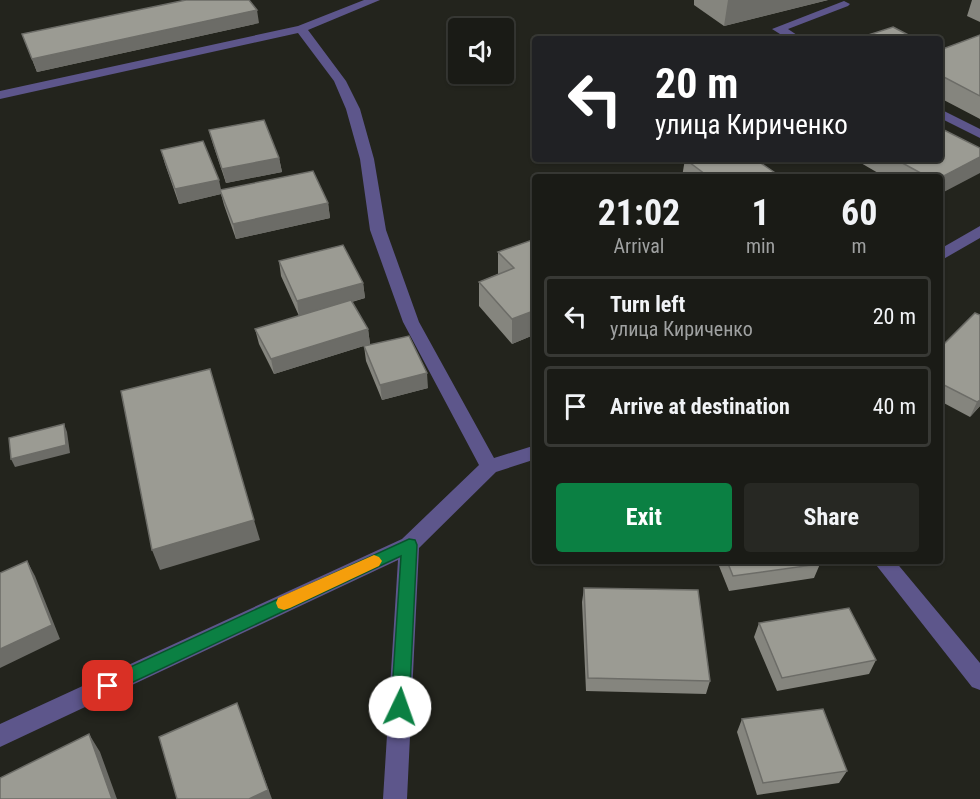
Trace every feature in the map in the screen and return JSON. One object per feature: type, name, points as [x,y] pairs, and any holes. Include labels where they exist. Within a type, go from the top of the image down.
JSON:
[{"type":"street","points":[[0,95],[301,29],[374,0]]},
{"type":"street","points":[[791,36],[778,29],[844,4]]},
{"type":"street","points":[[301,29],[340,81],[353,109],[367,159],[378,230],[411,322],[489,467]]},
{"type":"street","points":[[943,115],[980,134]]},
{"type":"street","points":[[943,254],[980,231]]},
{"type":"street","points":[[0,736],[409,545],[489,467],[532,453]]},
{"type":"street","points":[[395,799],[409,545]]},
{"type":"street","points":[[885,564],[980,680]]},
{"type":"building","points":[[186,0],[249,0],[257,10],[32,59],[22,34]]},
{"type":"building","points":[[893,27],[910,36],[865,36]]},
{"type":"building","points":[[980,35],[980,96],[943,77],[943,49]]},
{"type":"building","points":[[264,120],[279,158],[222,169],[209,130]]},
{"type":"building","points":[[943,130],[980,148],[980,157],[943,176],[943,174],[922,174],[900,162],[943,162]]},
{"type":"building","points":[[203,141],[219,180],[175,189],[161,150]]},
{"type":"building","points":[[689,162],[759,162],[777,174],[705,174]]},
{"type":"building","points":[[313,171],[328,203],[233,224],[220,190]]},
{"type":"building","points":[[532,240],[532,312],[512,319],[479,282],[514,268],[498,252]]},
{"type":"building","points":[[343,245],[363,283],[297,301],[279,261]]},
{"type":"building","points":[[351,300],[368,329],[271,359],[255,329]]},
{"type":"building","points":[[975,313],[980,315],[980,400],[977,402],[943,385],[943,345]]},
{"type":"building","points":[[409,336],[427,373],[380,385],[364,346]]},
{"type":"building","points":[[210,369],[254,520],[152,550],[121,391]]},
{"type":"building","points":[[64,424],[66,445],[11,459],[9,438]]},
{"type":"building","points":[[27,561],[52,625],[0,649],[0,573]]},
{"type":"building","points":[[728,564],[820,564],[733,576]]},
{"type":"building","points":[[584,588],[698,590],[710,681],[588,678]]},
{"type":"building","points":[[849,608],[876,660],[782,678],[759,623]]},
{"type":"building","points":[[237,703],[268,790],[249,799],[177,799],[159,737]]},
{"type":"building","points":[[823,709],[847,771],[763,783],[742,719]]},
{"type":"building","points":[[89,734],[112,799],[0,799],[0,778]]},
{"type":"slow traffic","points":[[284,603],[374,561]]},
{"type":"route","points":[[108,686],[409,545],[400,707]]}]
